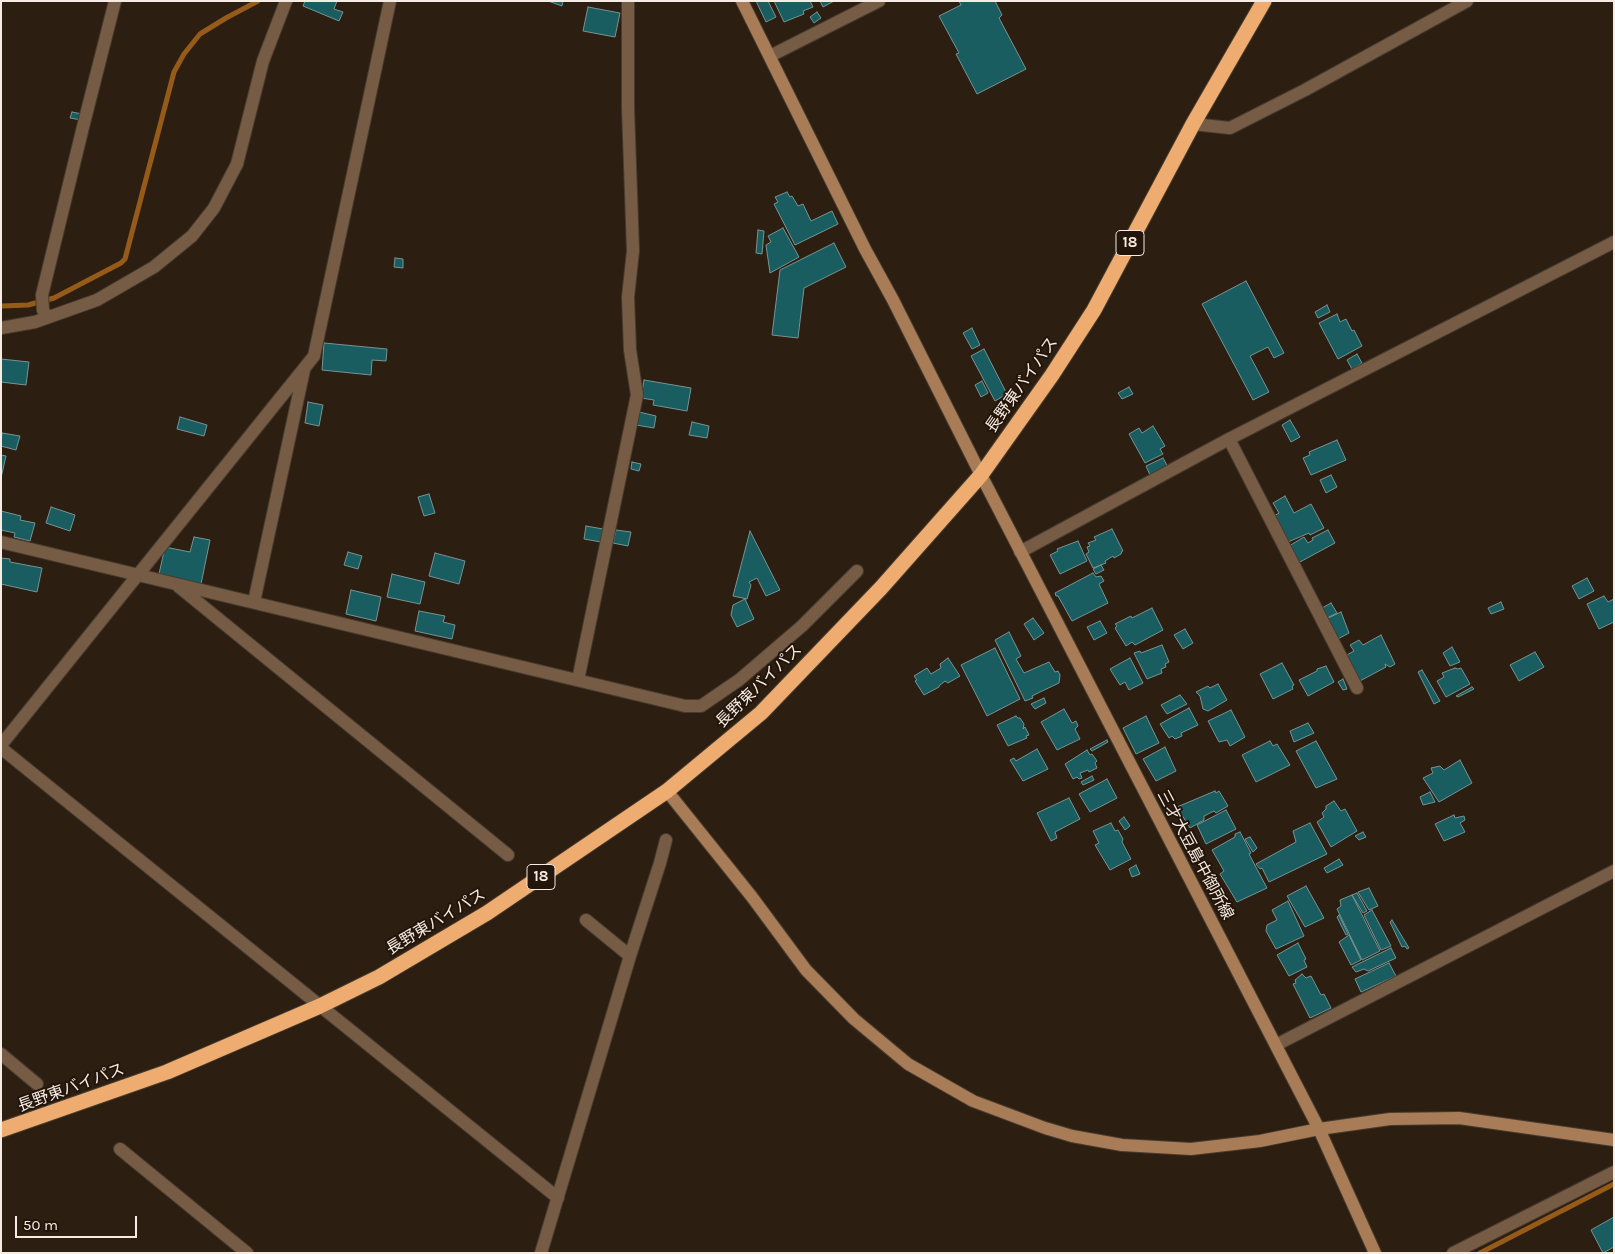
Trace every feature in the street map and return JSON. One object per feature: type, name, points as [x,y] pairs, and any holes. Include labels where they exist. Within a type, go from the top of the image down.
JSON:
[{"type":"highway","name":"長野東バイパス","points":[[1,1130],[167,1072],[320,1006],[379,977],[487,913],[667,790],[761,713],[881,588],[981,475],[1052,375],[1094,310],[1193,124],[1264,1]]},
{"type":"street","points":[[45,314],[42,295],[82,127],[116,1]]},
{"type":"street","points":[[1,328],[35,322],[45,314],[97,300],[154,267],[192,236],[214,208],[238,164],[263,61],[286,1]]},
{"type":"street","points":[[390,1],[314,356],[1,746],[558,1198]]},
{"type":"street","points":[[578,680],[637,395],[630,350],[628,297],[633,251],[628,108],[628,1]]},
{"type":"street","name":"三才大豆島中御所線","points":[[742,1],[865,249],[893,300],[1020,552],[1319,1130],[1375,1253]]},
{"type":"street","points":[[770,56],[879,1]]},
{"type":"street","points":[[1193,124],[1230,128],[1305,90],[1467,1]]},
{"type":"street","points":[[1020,552],[1229,440],[1614,242]]},
{"type":"street","points":[[254,602],[305,368]]},
{"type":"street","points":[[1229,440],[1357,688]]},
{"type":"street","points":[[1,542],[107,569],[174,583],[685,706],[701,706],[739,680],[802,626],[857,571]]},
{"type":"street","points":[[174,583],[508,855]]},
{"type":"street","points":[[667,790],[752,897],[806,970],[854,1019],[908,1064],[973,1100],[1045,1128],[1072,1136],[1122,1145],[1191,1149],[1260,1141],[1390,1119],[1459,1118],[1614,1140]]},
{"type":"street","points":[[541,1253],[666,840]]},
{"type":"street","points":[[1276,1045],[1614,871]]},
{"type":"street","points":[[586,920],[630,956]]},
{"type":"street","points":[[1,1054],[37,1084]]},
{"type":"street","points":[[120,1149],[247,1253]]},
{"type":"street","points":[[1453,1253],[1614,1172]]},
{"type":"building","points":[[305,1],[337,1],[334,9],[343,12],[339,21],[303,6]]},
{"type":"building","points":[[548,1],[563,1],[562,6]]},
{"type":"building","points":[[756,1],[768,1],[776,17],[766,22]]},
{"type":"building","points":[[774,1],[810,1],[813,7],[803,11],[804,14],[784,22]]},
{"type":"building","points":[[820,1],[834,1],[823,7]]},
{"type":"building","points":[[959,1],[995,1],[1002,15],[999,18],[1026,69],[977,94],[956,54],[959,53],[939,16],[961,5]]},
{"type":"building","points":[[588,7],[620,13],[615,37],[583,31]]},
{"type":"building","points":[[817,12],[821,18],[814,23],[810,17]]},
{"type":"building","points":[[72,112],[82,114],[81,120],[70,118]]},
{"type":"building","points":[[787,192],[798,206],[803,204],[811,221],[832,211],[838,224],[795,245],[774,204],[778,202],[775,197]]},
{"type":"building","points":[[783,228],[799,257],[770,273],[766,245],[771,242],[768,236]]},
{"type":"building","points":[[758,230],[764,231],[762,254],[756,253]]},
{"type":"building","points":[[834,243],[846,267],[804,288],[798,338],[772,335],[780,270]]},
{"type":"building","points":[[395,258],[403,259],[403,268],[394,267]]},
{"type":"building","points":[[1246,281],[1284,353],[1274,358],[1268,347],[1250,356],[1269,392],[1253,400],[1202,304]]},
{"type":"building","points":[[1327,305],[1330,312],[1318,318],[1315,312]]},
{"type":"building","points":[[1337,314],[1340,322],[1346,319],[1362,346],[1338,359],[1319,323]]},
{"type":"building","points":[[972,328],[980,345],[972,349],[963,333]]},
{"type":"building","points":[[324,343],[387,349],[386,361],[372,360],[371,375],[322,370]]},
{"type":"building","points":[[984,349],[1007,394],[995,401],[971,356]]},
{"type":"building","points":[[1357,354],[1362,363],[1352,369],[1347,360]]},
{"type":"building","points":[[1,359],[29,362],[26,385],[1,382]]},
{"type":"building","points":[[644,380],[691,388],[687,411],[653,405],[654,400],[641,398]]},
{"type":"building","points":[[982,381],[988,393],[981,397],[975,385]]},
{"type":"building","points":[[1129,387],[1133,394],[1122,399],[1118,393]]},
{"type":"building","points":[[308,402],[323,405],[319,426],[305,423]]},
{"type":"building","points":[[639,412],[656,416],[654,428],[636,425]]},
{"type":"building","points":[[180,417],[207,425],[204,436],[177,429]]},
{"type":"building","points":[[1290,420],[1300,437],[1291,442],[1282,425]]},
{"type":"building","points":[[692,422],[709,426],[707,438],[689,435]]},
{"type":"building","points":[[1153,426],[1165,446],[1160,449],[1163,454],[1145,463],[1129,434],[1139,428],[1142,433]]},
{"type":"building","points":[[2,433],[20,436],[16,450],[1,446]]},
{"type":"building","points":[[1337,440],[1346,460],[1311,475],[1303,458],[1310,455],[1309,452]]},
{"type":"building","points":[[1,455],[6,456],[1,478]]},
{"type":"building","points":[[1163,458],[1168,467],[1150,475],[1146,466]]},
{"type":"building","points":[[632,462],[641,464],[639,471],[631,469]]},
{"type":"building","points":[[1331,475],[1337,487],[1326,493],[1320,480]]},
{"type":"building","points":[[429,494],[435,513],[424,516],[418,497]]},
{"type":"building","points":[[1285,496],[1294,513],[1311,504],[1324,528],[1288,542],[1274,516],[1279,513],[1273,503]]},
{"type":"building","points":[[51,507],[75,515],[70,531],[46,523]]},
{"type":"building","points":[[1,511],[21,516],[20,520],[35,523],[30,541],[14,537],[15,533],[1,530]]},
{"type":"building","points":[[586,526],[603,529],[601,542],[584,539]]},
{"type":"building","points":[[1112,529],[1123,551],[1114,558],[1113,556],[1105,561],[1106,563],[1093,568],[1086,554],[1089,552],[1087,547],[1090,546],[1088,543],[1096,540],[1094,537]]},
{"type":"building","points":[[616,530],[631,532],[628,546],[613,543]]},
{"type":"building","points":[[1328,530],[1335,543],[1298,563],[1289,546],[1304,537],[1308,543],[1313,540],[1312,538]]},
{"type":"building","points":[[750,531],[780,590],[766,596],[757,578],[749,582],[751,585],[747,599],[733,596]]},
{"type":"building","points":[[194,537],[210,540],[201,584],[159,574],[165,547],[190,552]]},
{"type":"building","points":[[1078,541],[1087,561],[1060,574],[1050,555],[1058,551],[1057,549]]},
{"type":"building","points":[[348,552],[362,556],[358,569],[344,565]]},
{"type":"building","points":[[435,553],[465,561],[459,584],[429,576]]},
{"type":"building","points":[[1,558],[10,559],[10,562],[42,568],[37,592],[1,584]]},
{"type":"building","points":[[1101,565],[1104,570],[1096,574],[1093,569]]},
{"type":"building","points":[[1093,573],[1096,577],[1101,576],[1104,581],[1099,584],[1108,603],[1072,621],[1055,593]]},
{"type":"building","points":[[392,574],[425,582],[420,604],[387,597]]},
{"type":"building","points":[[1587,578],[1594,591],[1579,599],[1572,586]]},
{"type":"building","points":[[351,590],[381,597],[376,621],[346,614]]},
{"type":"building","points":[[1604,596],[1608,602],[1614,599],[1614,622],[1599,629],[1587,604]]},
{"type":"building","points":[[745,599],[754,619],[737,627],[731,615],[733,605]]},
{"type":"building","points":[[1501,602],[1504,609],[1491,614],[1488,608]]},
{"type":"building","points":[[1331,603],[1337,613],[1327,618],[1322,608]]},
{"type":"building","points":[[1152,608],[1163,630],[1135,645],[1132,642],[1126,646],[1115,628],[1117,626],[1115,624]]},
{"type":"building","points":[[419,611],[445,616],[443,622],[455,625],[452,639],[415,631]]},
{"type":"building","points":[[1341,612],[1349,633],[1336,640],[1326,619]]},
{"type":"building","points":[[1033,618],[1044,633],[1034,640],[1024,624]]},
{"type":"building","points":[[1100,621],[1107,633],[1094,640],[1087,627]]},
{"type":"building","points":[[1185,629],[1193,643],[1183,649],[1174,635]]},
{"type":"building","points":[[1009,632],[1021,656],[1016,659],[1024,673],[1049,662],[1055,672],[1058,671],[1060,675],[1059,683],[1025,701],[995,640]]},
{"type":"building","points":[[1381,635],[1395,664],[1390,667],[1385,664],[1386,667],[1358,682],[1345,656],[1354,651],[1350,645],[1359,640],[1363,645]]},
{"type":"building","points":[[1162,645],[1169,662],[1165,664],[1166,667],[1161,669],[1162,673],[1147,679],[1134,653],[1140,651],[1141,653]]},
{"type":"building","points":[[1452,647],[1460,662],[1450,666],[1443,653]]},
{"type":"building","points":[[995,648],[1020,699],[987,716],[961,665]]},
{"type":"building","points":[[1535,652],[1544,667],[1519,681],[1510,665]]},
{"type":"building","points":[[948,658],[960,676],[948,683],[945,681],[939,687],[924,695],[914,676],[927,668],[931,674],[941,668],[940,664]]},
{"type":"building","points":[[1130,658],[1143,683],[1129,690],[1125,682],[1120,685],[1110,669]]},
{"type":"building","points":[[1282,663],[1294,685],[1292,686],[1293,689],[1273,699],[1260,674]]},
{"type":"building","points":[[1326,666],[1334,682],[1308,696],[1299,680]]},
{"type":"building","points":[[1455,668],[1461,668],[1470,684],[1446,697],[1437,681],[1444,677],[1442,673]]},
{"type":"building","points":[[1422,670],[1440,701],[1434,704],[1418,672]]},
{"type":"building","points":[[1343,679],[1347,689],[1343,690],[1338,682]]},
{"type":"building","points":[[1218,684],[1227,700],[1208,711],[1203,709],[1200,696],[1196,692],[1208,686],[1210,688]]},
{"type":"building","points":[[1472,687],[1474,689],[1458,697],[1456,696]]},
{"type":"building","points":[[1180,695],[1187,704],[1167,714],[1161,705]]},
{"type":"building","points":[[1044,698],[1046,703],[1035,709],[1031,704]]},
{"type":"building","points":[[1189,708],[1198,725],[1181,733],[1182,736],[1175,739],[1172,736],[1169,738],[1160,724]]},
{"type":"building","points":[[1064,709],[1072,723],[1076,721],[1078,726],[1075,729],[1080,739],[1057,750],[1041,722]]},
{"type":"building","points":[[1231,710],[1245,737],[1230,746],[1227,740],[1219,742],[1208,721]]},
{"type":"building","points":[[1016,716],[1020,718],[1024,724],[1023,729],[1025,727],[1029,735],[1026,736],[1027,738],[1008,746],[997,725]]},
{"type":"building","points":[[1146,716],[1159,743],[1136,754],[1123,728]]},
{"type":"building","points":[[1308,723],[1314,733],[1294,742],[1290,731]]},
{"type":"building","points":[[1107,740],[1108,742],[1092,751],[1090,749]]},
{"type":"building","points":[[1270,741],[1273,746],[1277,744],[1290,765],[1256,782],[1242,755]]},
{"type":"building","points":[[1316,741],[1337,779],[1316,788],[1296,751]]},
{"type":"building","points":[[1165,747],[1176,771],[1156,781],[1143,759]]},
{"type":"building","points":[[1037,749],[1048,769],[1023,781],[1010,760],[1014,758],[1016,761]]},
{"type":"building","points":[[1087,750],[1097,761],[1095,763],[1097,768],[1089,772],[1088,770],[1080,773],[1082,778],[1079,779],[1077,777],[1073,779],[1065,764]]},
{"type":"building","points":[[1460,760],[1472,783],[1439,802],[1423,778],[1433,773],[1431,768],[1440,766],[1444,770]]},
{"type":"building","points":[[1092,776],[1094,780],[1083,785],[1081,782]]},
{"type":"building","points":[[1107,779],[1117,798],[1090,812],[1079,794]]},
{"type":"building","points":[[1215,791],[1216,793],[1219,791],[1228,806],[1216,813],[1214,811],[1204,816],[1204,820],[1190,828],[1177,807]]},
{"type":"building","points":[[1430,792],[1435,802],[1423,805],[1420,797]]},
{"type":"building","points":[[1069,798],[1080,819],[1055,832],[1057,838],[1051,841],[1037,813]]},
{"type":"building","points":[[1334,801],[1341,811],[1345,809],[1357,831],[1331,847],[1317,822],[1324,817],[1322,813],[1326,806]]},
{"type":"building","points":[[1226,810],[1236,829],[1206,844],[1197,825]]},
{"type":"building","points":[[1454,815],[1455,818],[1464,816],[1465,820],[1460,823],[1465,832],[1444,841],[1435,824]]},
{"type":"building","points":[[1124,817],[1130,826],[1125,830],[1119,821]]},
{"type":"building","points":[[1111,823],[1115,831],[1118,830],[1123,839],[1122,842],[1131,859],[1110,870],[1095,845],[1099,843],[1093,831]]},
{"type":"building","points":[[1310,823],[1327,854],[1269,882],[1262,868],[1260,869],[1256,864],[1296,842],[1293,831]]},
{"type":"building","points":[[1240,832],[1267,888],[1237,902],[1220,874],[1224,871],[1212,850],[1235,837],[1235,834]]},
{"type":"building","points":[[1363,832],[1366,837],[1359,840],[1355,836]]},
{"type":"building","points":[[1250,837],[1257,848],[1253,852],[1245,839]]},
{"type":"building","points":[[1339,859],[1343,865],[1327,873],[1324,868]]},
{"type":"building","points":[[1136,865],[1140,874],[1132,877],[1129,869]]},
{"type":"building","points":[[1306,886],[1324,918],[1305,927],[1287,896]]},
{"type":"building","points":[[1369,888],[1378,906],[1369,910],[1358,892]]},
{"type":"building","points":[[1357,893],[1367,911],[1363,913],[1352,895]]},
{"type":"building","points":[[1352,895],[1380,951],[1362,960],[1337,909],[1341,906],[1340,900]]},
{"type":"building","points":[[1288,901],[1304,936],[1276,949],[1266,931],[1267,925],[1277,920],[1272,910]]},
{"type":"building","points":[[1372,910],[1391,946],[1381,950],[1364,915]]},
{"type":"building","points":[[1339,915],[1348,934],[1346,935],[1337,917]]},
{"type":"building","points":[[1392,920],[1409,948],[1402,947],[1390,922]]},
{"type":"building","points":[[1349,935],[1361,960],[1351,965],[1339,942]]},
{"type":"building","points":[[1298,943],[1306,959],[1304,960],[1307,967],[1289,976],[1277,955]]},
{"type":"building","points":[[1391,948],[1396,958],[1368,971],[1364,969],[1356,972],[1352,967]]},
{"type":"building","points":[[1389,963],[1396,976],[1361,992],[1355,979]]},
{"type":"building","points":[[1302,974],[1306,978],[1311,976],[1321,995],[1324,994],[1331,1008],[1310,1018],[1293,984],[1296,983],[1295,980]]},
{"type":"building","points":[[1614,1217],[1614,1247],[1603,1253],[1591,1230]]},
{"type":"waterway","points":[[1,306],[28,305],[54,298],[121,263],[125,259],[174,72],[184,54],[200,34],[258,1]]},
{"type":"waterway","points":[[1480,1253],[1614,1184]]}]
